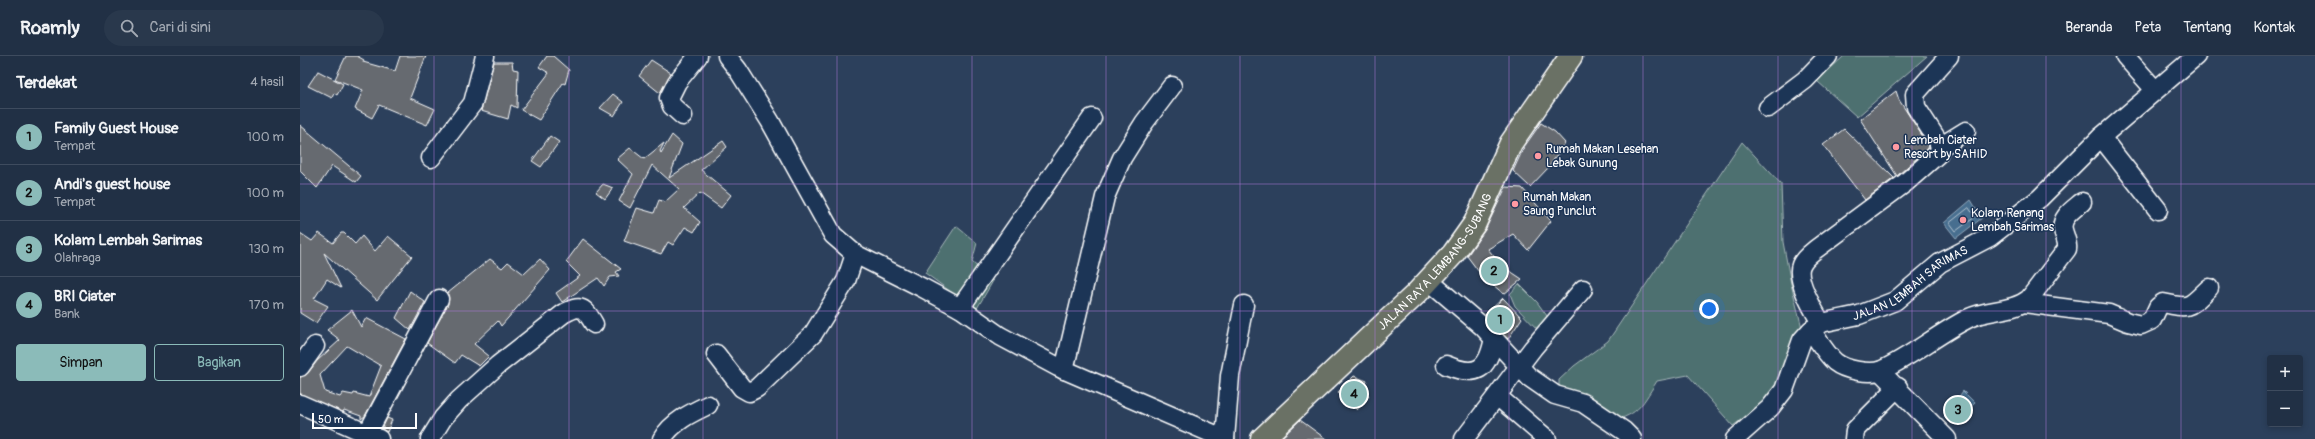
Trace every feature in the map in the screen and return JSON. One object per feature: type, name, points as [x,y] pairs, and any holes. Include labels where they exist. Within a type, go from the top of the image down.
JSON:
[{"type":"main road","name":"JALAN RAYA LEMBANG-SUBANG","points":[[1262,439],[1417,293],[1454,254],[1475,223],[1511,143],[1571,56]]},
{"type":"street","points":[[431,158],[473,102],[485,56]]},
{"type":"street","points":[[683,116],[672,106],[669,98],[677,82],[698,56]]},
{"type":"street","points":[[727,56],[738,70],[770,121],[833,235],[855,254],[960,308],[1000,336],[1064,370],[1222,439],[1230,376],[1244,305]]},
{"type":"street","points":[[1768,108],[1804,80],[1828,56]]},
{"type":"street","points":[[1949,56],[1915,94],[1916,107],[1938,141],[1940,148],[1938,154],[1905,183],[1816,249],[1803,261],[1800,274],[1811,304],[1816,327],[1834,361],[1843,368],[1856,371],[1880,371],[1968,318],[2024,303],[2109,314],[2128,322],[2141,325],[2152,320],[2158,307],[2163,302],[2181,307],[2191,305],[2208,288]]},
{"type":"street","points":[[2125,56],[2155,90]]},
{"type":"street","name":"JALAN LEMBAH SARIMAS","points":[[1816,327],[1859,315],[1895,301],[1940,263],[1990,237],[2040,198],[2101,137],[2196,56]]},
{"type":"street","points":[[1064,370],[1106,197],[1122,158],[1144,123],[1172,86]]},
{"type":"street","points":[[960,308],[1092,118]]},
{"type":"street","points":[[1940,148],[1966,131]]},
{"type":"street","points":[[2101,137],[2158,210]]},
{"type":"street","points":[[2024,303],[2029,299],[2067,249],[2068,241],[2063,230],[2063,223],[2066,215],[2082,202]]},
{"type":"street","points":[[716,354],[742,388],[749,392],[756,388],[814,334],[846,281],[855,254]]},
{"type":"street","points":[[1428,280],[1456,302],[1494,338],[1529,377],[1555,395],[1583,402],[1624,431],[1632,439]]},
{"type":"street","points":[[1464,439],[1521,367],[1533,348],[1583,289]]},
{"type":"street","points":[[300,404],[373,436],[439,299]]},
{"type":"street","points":[[430,439],[443,418],[459,400],[498,365],[563,314],[574,308],[581,308],[586,311],[594,324]]},
{"type":"street","points":[[1735,439],[1770,408],[1784,390],[1802,340],[1816,327]]},
{"type":"street","points":[[1446,365],[1460,370],[1472,371],[1482,367],[1491,357],[1494,338]]},
{"type":"street","points":[[300,367],[315,346]]},
{"type":"street","points":[[1880,371],[1898,387],[1947,439]]},
{"type":"street","points":[[1854,439],[1855,430],[1898,387]]},
{"type":"street","points":[[1497,396],[1547,439]]},
{"type":"street","points":[[662,439],[666,432],[689,414],[708,405]]},
{"type":"green space","points":[[1844,56],[1927,56],[1857,117],[1817,81]]},
{"type":"green space","points":[[1742,142],[1781,184],[1783,242],[1791,284],[1803,332],[1775,393],[1733,426],[1688,375],[1657,381],[1642,404],[1631,414],[1616,420],[1605,422],[1559,386],[1559,380],[1574,366],[1608,341]]},
{"type":"green space","points":[[956,226],[977,243],[972,262],[993,281],[976,310],[925,273]]},
{"type":"green space","points":[[1519,284],[1537,302],[1552,323],[1540,332],[1515,306],[1510,294]]},
{"type":"water","name":"Kolam Renang Lembah Sarimas","points":[[1971,200],[1982,218],[1956,238],[1944,223]]},
{"type":"water","points":[[1963,391],[1975,403],[1952,424],[1944,417]]},
{"type":"building","points":[[346,56],[357,56],[364,60],[363,62],[395,71],[400,56],[426,56],[410,98],[435,109],[427,125],[379,105],[372,118],[355,109],[363,90],[335,79]]},
{"type":"building","points":[[547,56],[553,56],[569,70],[565,84],[563,83],[539,120],[521,110],[549,73],[539,67]]},
{"type":"building","points":[[651,60],[671,73],[660,93],[639,76]]},
{"type":"building","points":[[494,62],[512,62],[513,69],[518,70],[517,108],[511,105],[508,119],[481,111]]},
{"type":"building","points":[[318,71],[343,84],[337,95],[334,93],[332,98],[308,86]]},
{"type":"building","points":[[1896,91],[1899,100],[1929,146],[1897,176],[1860,119]]},
{"type":"building","points":[[613,94],[623,102],[614,116],[600,108]]},
{"type":"building","name":"Rumah Makan Lesehan Lebak Gunung","points":[[1541,123],[1555,132],[1565,143],[1549,167],[1530,187],[1513,171],[1524,147]]},
{"type":"building","points":[[300,125],[361,176],[356,182],[332,166],[317,188],[300,171]]},
{"type":"building","points":[[1844,129],[1894,178],[1865,200],[1823,145]]},
{"type":"building","points":[[672,135],[682,144],[669,178],[723,141],[727,147],[701,170],[731,195],[721,208],[700,193],[684,208],[700,222],[694,232],[685,227],[673,245],[668,242],[661,254],[624,241],[637,208],[654,213],[659,200],[665,202],[679,189],[652,165],[630,208],[619,201],[633,174],[617,159],[630,148],[644,159],[664,143],[660,151],[661,153]]},
{"type":"building","points":[[550,136],[559,142],[541,167],[532,161]]},
{"type":"building","points":[[603,184],[613,188],[605,199],[596,192]]},
{"type":"building","name":"Rumah Makan Saung Punclut","points":[[1506,187],[1522,188],[1551,221],[1528,250],[1513,234],[1488,249],[1501,265],[1522,279],[1504,294],[1482,276],[1467,256],[1486,228]]},
{"type":"building","points":[[300,233],[312,241],[319,233],[333,243],[341,233],[344,233],[355,244],[362,236],[375,251],[388,236],[412,256],[377,300],[324,253],[341,288],[327,279],[314,299],[328,306],[316,323],[300,313]]},
{"type":"building","points":[[583,239],[621,269],[616,272],[619,276],[610,277],[604,286],[598,278],[562,302],[556,293],[580,276],[566,262]]},
{"type":"building","points":[[490,259],[502,268],[508,262],[524,274],[540,259],[550,270],[501,326],[498,321],[474,344],[489,356],[479,366],[461,355],[455,363],[427,343],[448,304],[448,293]]},
{"type":"building","points":[[410,291],[425,302],[410,330],[396,318]]},
{"type":"building","points":[[1503,298],[1522,318],[1508,339],[1485,315]]},
{"type":"building","points":[[352,310],[361,327],[366,318],[406,339],[365,416],[361,419],[361,416],[344,410],[343,412],[300,394],[300,377],[308,373],[317,361],[340,340],[327,330]],"holes":[[[347,346],[381,366],[369,397],[354,393],[353,395],[343,393],[340,397],[325,392],[320,375]]]},
{"type":"building","points":[[1354,376],[1367,381],[1363,389],[1369,396],[1357,410],[1338,392]]},
{"type":"building","points":[[387,418],[392,420],[387,432],[382,429]]},
{"type":"building","points":[[1300,420],[1326,439],[1280,439]]},
{"type":"place","name":"Lembah Ciater Resort by SAHID","points":[[1896,147]]},
{"type":"place","name":"Rumah Makan Lesehan Lebak Gunung","points":[[1538,156]]},
{"type":"place","name":"Rumah Makan Saung Punclut","points":[[1515,204]]},
{"type":"place","name":"Kolam Renang Lembah Sarimas","points":[[1963,220]]},
{"type":"place","name":"Andi's guest house","points":[[1494,271]]},
{"type":"place","name":"Family Guest House","points":[[1500,320]]},
{"type":"place","name":"BRI Ciater","points":[[1354,394]]},
{"type":"place","name":"Kolam Lembah Sarimas","points":[[1958,410]]}]
